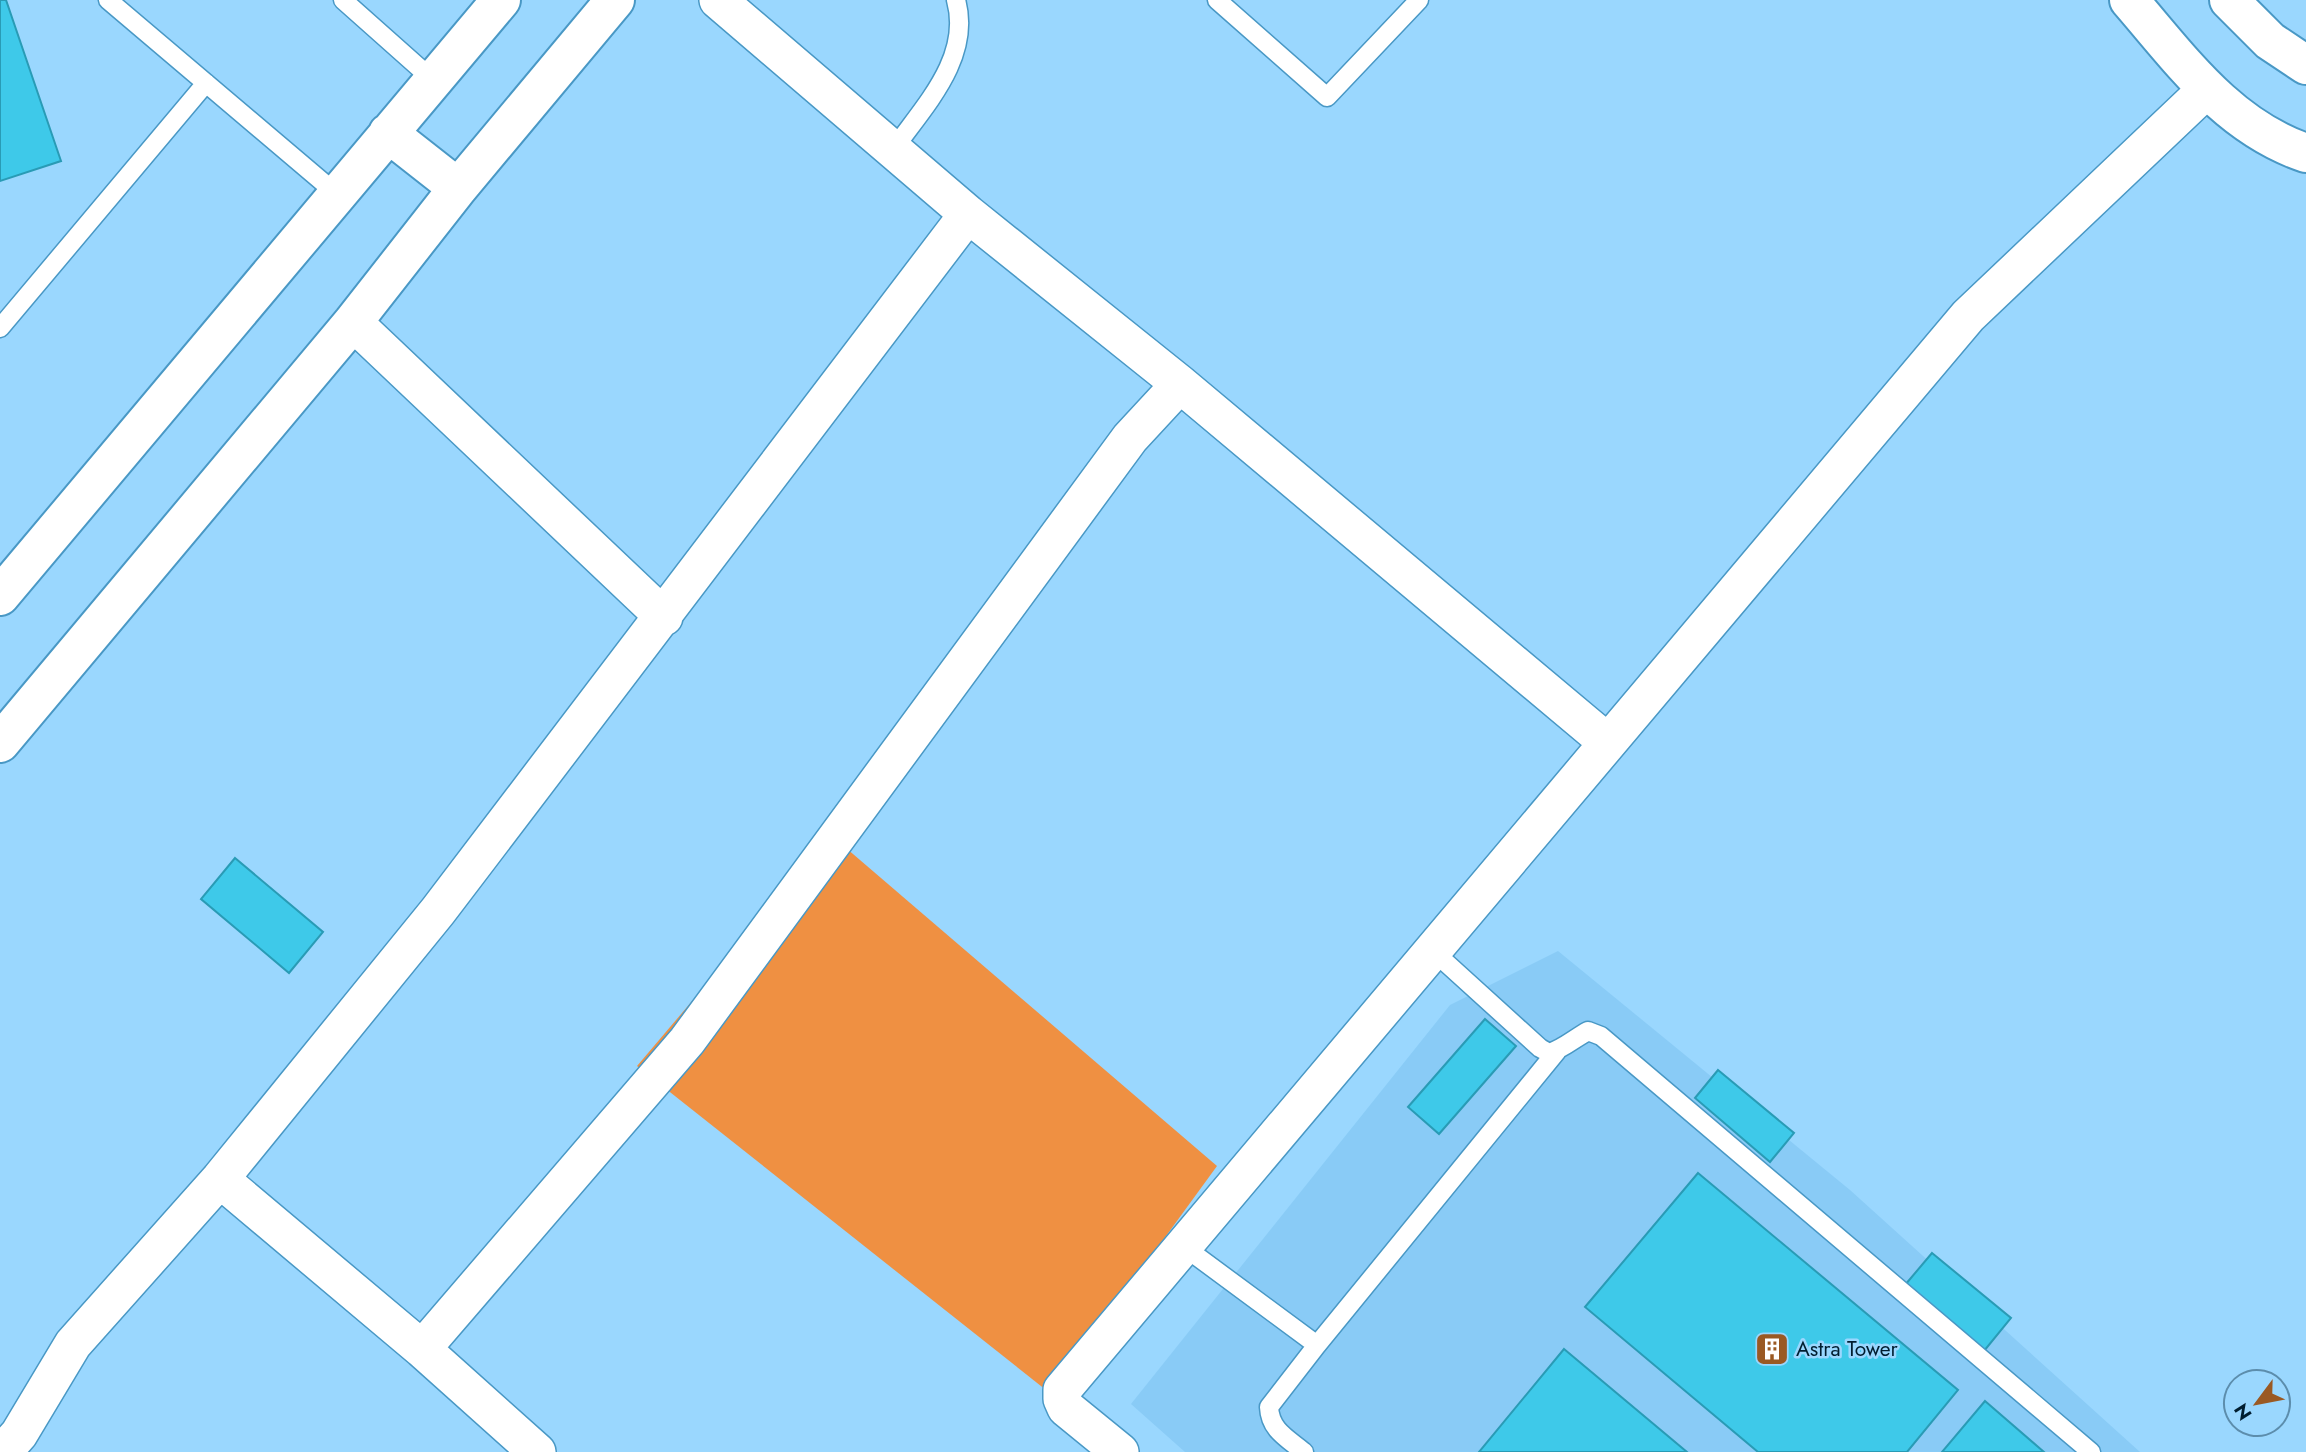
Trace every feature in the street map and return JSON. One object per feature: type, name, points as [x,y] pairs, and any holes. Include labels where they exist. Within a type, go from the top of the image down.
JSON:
[{"type":"street","points":[[0,596],[501,0]]},
{"type":"street","points":[[0,743],[353,322],[458,188],[615,0]]},
{"type":"street","points":[[718,0],[968,214],[1180,384],[1607,742]]},
{"type":"street","points":[[2129,0],[2206,90],[2243,122],[2291,148],[2306,153]]},
{"type":"street","points":[[2229,0],[2270,41],[2306,65]]},
{"type":"street","points":[[1120,1452],[1066,1408],[1062,1390],[1968,316],[2206,90]]},
{"type":"street","points":[[388,133],[458,188]]},
{"type":"street","points":[[20,1446],[73,1344],[220,1179],[438,911],[968,214]]},
{"type":"street","points":[[353,322],[664,617]]},
{"type":"street","points":[[422,1349],[687,1041],[1130,438],[1180,384]]},
{"type":"street","points":[[220,1179],[422,1349],[537,1452]]},
{"type":"lane","points":[[108,0],[338,195]]},
{"type":"lane","points":[[343,0],[433,80]]},
{"type":"lane","points":[[893,150],[949,71],[959,40],[956,0]]},
{"type":"lane","points":[[1217,0],[1327,97],[1419,0]]},
{"type":"lane","points":[[0,328],[206,83]]},
{"type":"lane","points":[[1432,950],[1540,1048],[1549,1053],[1557,1051]]},
{"type":"lane","points":[[1304,1452],[1274,1427],[1269,1419],[1269,1407],[1557,1051],[1588,1031],[1601,1036],[2091,1452]]},
{"type":"lane","points":[[1183,1246],[1317,1345]]},
{"type":"shaded area","points":[[832,836],[1217,1166],[1051,1394],[637,1066]]},
{"type":"shaded area","name":"Astra Tower","points":[[1558,951],[1850,1190],[2140,1452],[1185,1452],[1131,1404],[1450,1005]]},
{"type":"building","points":[[0,0],[6,0],[61,161],[0,181]]},
{"type":"building","points":[[235,858],[323,932],[289,973],[201,899]]},
{"type":"building","points":[[1485,1019],[1516,1046],[1439,1134],[1408,1107]]},
{"type":"building","points":[[1718,1070],[1794,1133],[1770,1162],[1695,1098]]},
{"type":"building","name":"Astra Tower","points":[[1698,1173],[1958,1390],[1907,1452],[1758,1452],[1585,1307]]},
{"type":"building","points":[[1932,1253],[2011,1318],[1984,1351],[1905,1285]]},
{"type":"building","points":[[1564,1349],[1687,1452],[1479,1452]]},
{"type":"building","points":[[1985,1401],[2044,1452],[1942,1452]]},
{"type":"place","name":"Astra Tower","points":[[1772,1349]]}]
